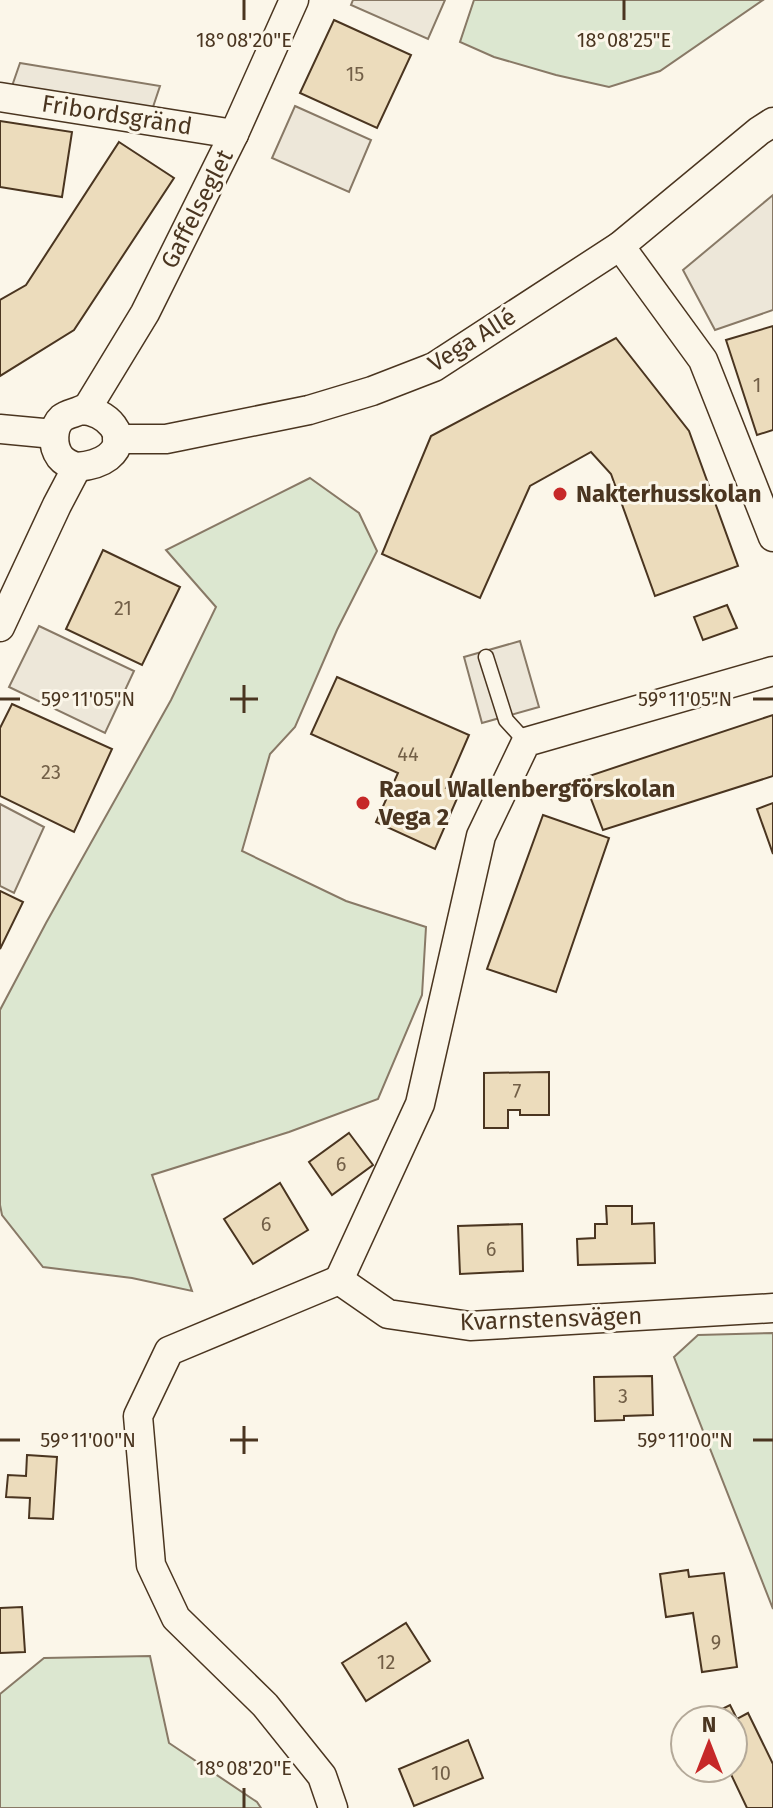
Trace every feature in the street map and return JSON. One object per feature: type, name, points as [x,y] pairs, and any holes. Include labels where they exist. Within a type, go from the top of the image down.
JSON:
[{"type":"street","name":"Gaffelseglet","points":[[86,410],[145,313],[234,134],[294,0]]},
{"type":"street","name":"Fribordsgränd","points":[[0,97],[234,134]]},
{"type":"street","name":"Vega Allé","points":[[117,439],[166,439],[309,410],[372,391],[434,367],[620,246],[773,122]]},
{"type":"street","points":[[620,246],[703,360],[773,537]]},
{"type":"street","points":[[86,410],[109,420],[117,439],[109,456],[97,463],[77,467],[61,458],[55,448],[54,434],[65,416],[86,410]]},
{"type":"street","points":[[0,429],[54,434]]},
{"type":"street","points":[[0,627],[77,467]]},
{"type":"street","points":[[333,1808],[322,1776],[265,1705],[176,1618],[151,1565],[138,1416],[169,1351],[339,1280],[420,1104],[481,836],[526,742],[773,671]]},
{"type":"street","name":"Kvarnstensvägen","points":[[339,1280],[388,1314],[470,1326],[773,1308]]},
{"type":"lane","points":[[486,657],[506,720],[526,742]]},
{"type":"green space","points":[[474,0],[763,0],[660,71],[609,87],[494,57],[460,42]]},
{"type":"green space","points":[[310,478],[359,513],[377,551],[337,630],[295,727],[270,754],[242,851],[346,901],[426,927],[422,995],[378,1099],[289,1132],[152,1175],[192,1291],[132,1278],[43,1267],[2,1215],[0,1205],[0,1010],[171,700],[216,607],[166,550]]},
{"type":"green space","points":[[773,1333],[773,1609],[674,1357],[698,1335]]},
{"type":"green space","points":[[150,1656],[169,1743],[257,1802],[261,1808],[0,1808],[0,1694],[44,1658]]},
{"type":"shaded area","points":[[353,0],[445,0],[428,39],[351,5]]},
{"type":"shaded area","points":[[20,63],[160,86],[152,110],[11,89]]},
{"type":"shaded area","points":[[295,106],[371,140],[349,192],[272,158]]},
{"type":"shaded area","points":[[773,195],[773,310],[715,330],[683,270]]},
{"type":"shaded area","points":[[39,626],[134,671],[105,733],[9,687]]},
{"type":"shaded area","points":[[520,641],[539,707],[482,723],[464,657]]},
{"type":"shaded area","points":[[0,804],[44,827],[14,893],[0,886]]},
{"type":"building","points":[[334,20],[411,55],[377,128],[300,93]]},
{"type":"building","points":[[0,121],[72,132],[62,197],[0,187]]},
{"type":"building","points":[[119,142],[174,178],[74,330],[0,376],[0,300],[26,285]]},
{"type":"building","points":[[773,326],[773,430],[757,435],[726,340]]},
{"type":"building","points":[[616,338],[689,431],[738,566],[655,596],[611,474],[591,452],[530,486],[480,598],[382,554],[431,436]]},
{"type":"building","points":[[103,550],[180,587],[142,665],[66,629]]},
{"type":"building","points":[[727,605],[737,628],[703,640],[694,617]]},
{"type":"building","points":[[337,677],[469,735],[446,788],[459,794],[435,849],[376,822],[398,773],[311,734]]},
{"type":"building","points":[[12,704],[112,749],[74,832],[0,796],[0,728]]},
{"type":"building","points":[[773,715],[773,776],[603,830],[583,778]]},
{"type":"building","points":[[773,803],[773,854],[757,809]]},
{"type":"building","points":[[543,815],[609,838],[556,992],[487,969]]},
{"type":"building","points":[[0,891],[23,902],[0,949]]},
{"type":"building","points":[[549,1072],[549,1115],[520,1115],[520,1110],[508,1110],[508,1128],[484,1128],[484,1073]]},
{"type":"building","points":[[349,1133],[373,1165],[332,1195],[309,1162]]},
{"type":"building","points":[[280,1183],[308,1230],[253,1264],[224,1219]]},
{"type":"building","points":[[606,1206],[632,1206],[632,1224],[654,1223],[655,1263],[578,1265],[577,1239],[595,1238],[595,1224],[607,1224]]},
{"type":"building","points":[[522,1224],[523,1271],[460,1274],[458,1226]]},
{"type":"building","points":[[652,1376],[653,1415],[595,1421],[594,1377]]},
{"type":"building","points":[[27,1455],[57,1457],[53,1519],[29,1518],[30,1498],[6,1497],[8,1475],[26,1476]]},
{"type":"building","points":[[688,1570],[689,1577],[724,1573],[737,1667],[702,1672],[693,1613],[666,1617],[660,1574]]},
{"type":"building","points":[[22,1607],[25,1652],[0,1653],[0,1608]]},
{"type":"building","points":[[406,1623],[430,1661],[366,1701],[342,1663]]},
{"type":"building","points":[[749,1715],[773,1764],[773,1808],[747,1808],[736,1784],[749,1784]]},
{"type":"building","points":[[468,1740],[483,1778],[414,1806],[399,1769]]},
{"type":"place","name":"Nakterhusskolan","points":[[560,494]]},
{"type":"place","name":"Raoul Wallenbergförskolan Vega 2","points":[[363,803]]}]
